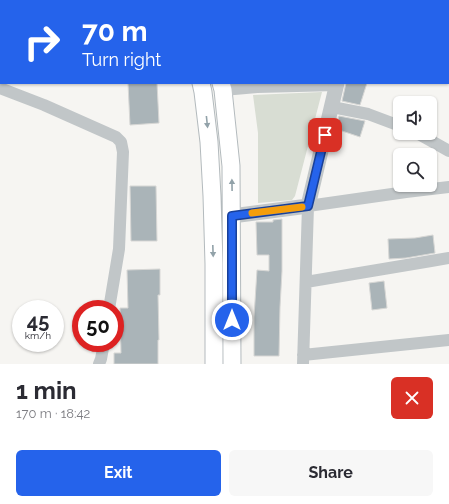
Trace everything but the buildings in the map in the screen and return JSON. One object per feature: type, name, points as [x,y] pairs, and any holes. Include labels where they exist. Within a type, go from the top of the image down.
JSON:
[{"type":"main road","points":[[201,84],[209,142],[212,196],[214,364]]},
{"type":"main road","points":[[222,87],[232,166],[232,364]]},
{"type":"street","points":[[222,87],[337,84],[308,206],[303,359],[449,340]]},
{"type":"street","points":[[0,88],[87,124],[116,137],[121,142],[123,152],[119,248],[110,300]]},
{"type":"street","points":[[332,107],[368,114],[393,123]]},
{"type":"street","points":[[429,140],[449,151]]},
{"type":"street","points":[[232,216],[449,187]]},
{"type":"street","points":[[306,282],[449,258]]},
{"type":"street","points":[[99,364],[102,352]]},
{"type":"shaded area","points":[[322,92],[295,196],[292,200],[258,203],[258,133],[253,95]]},
{"type":"slow traffic","points":[[252,213],[302,207]]},
{"type":"route","points":[[232,320],[232,216],[308,206],[325,135]]}]
